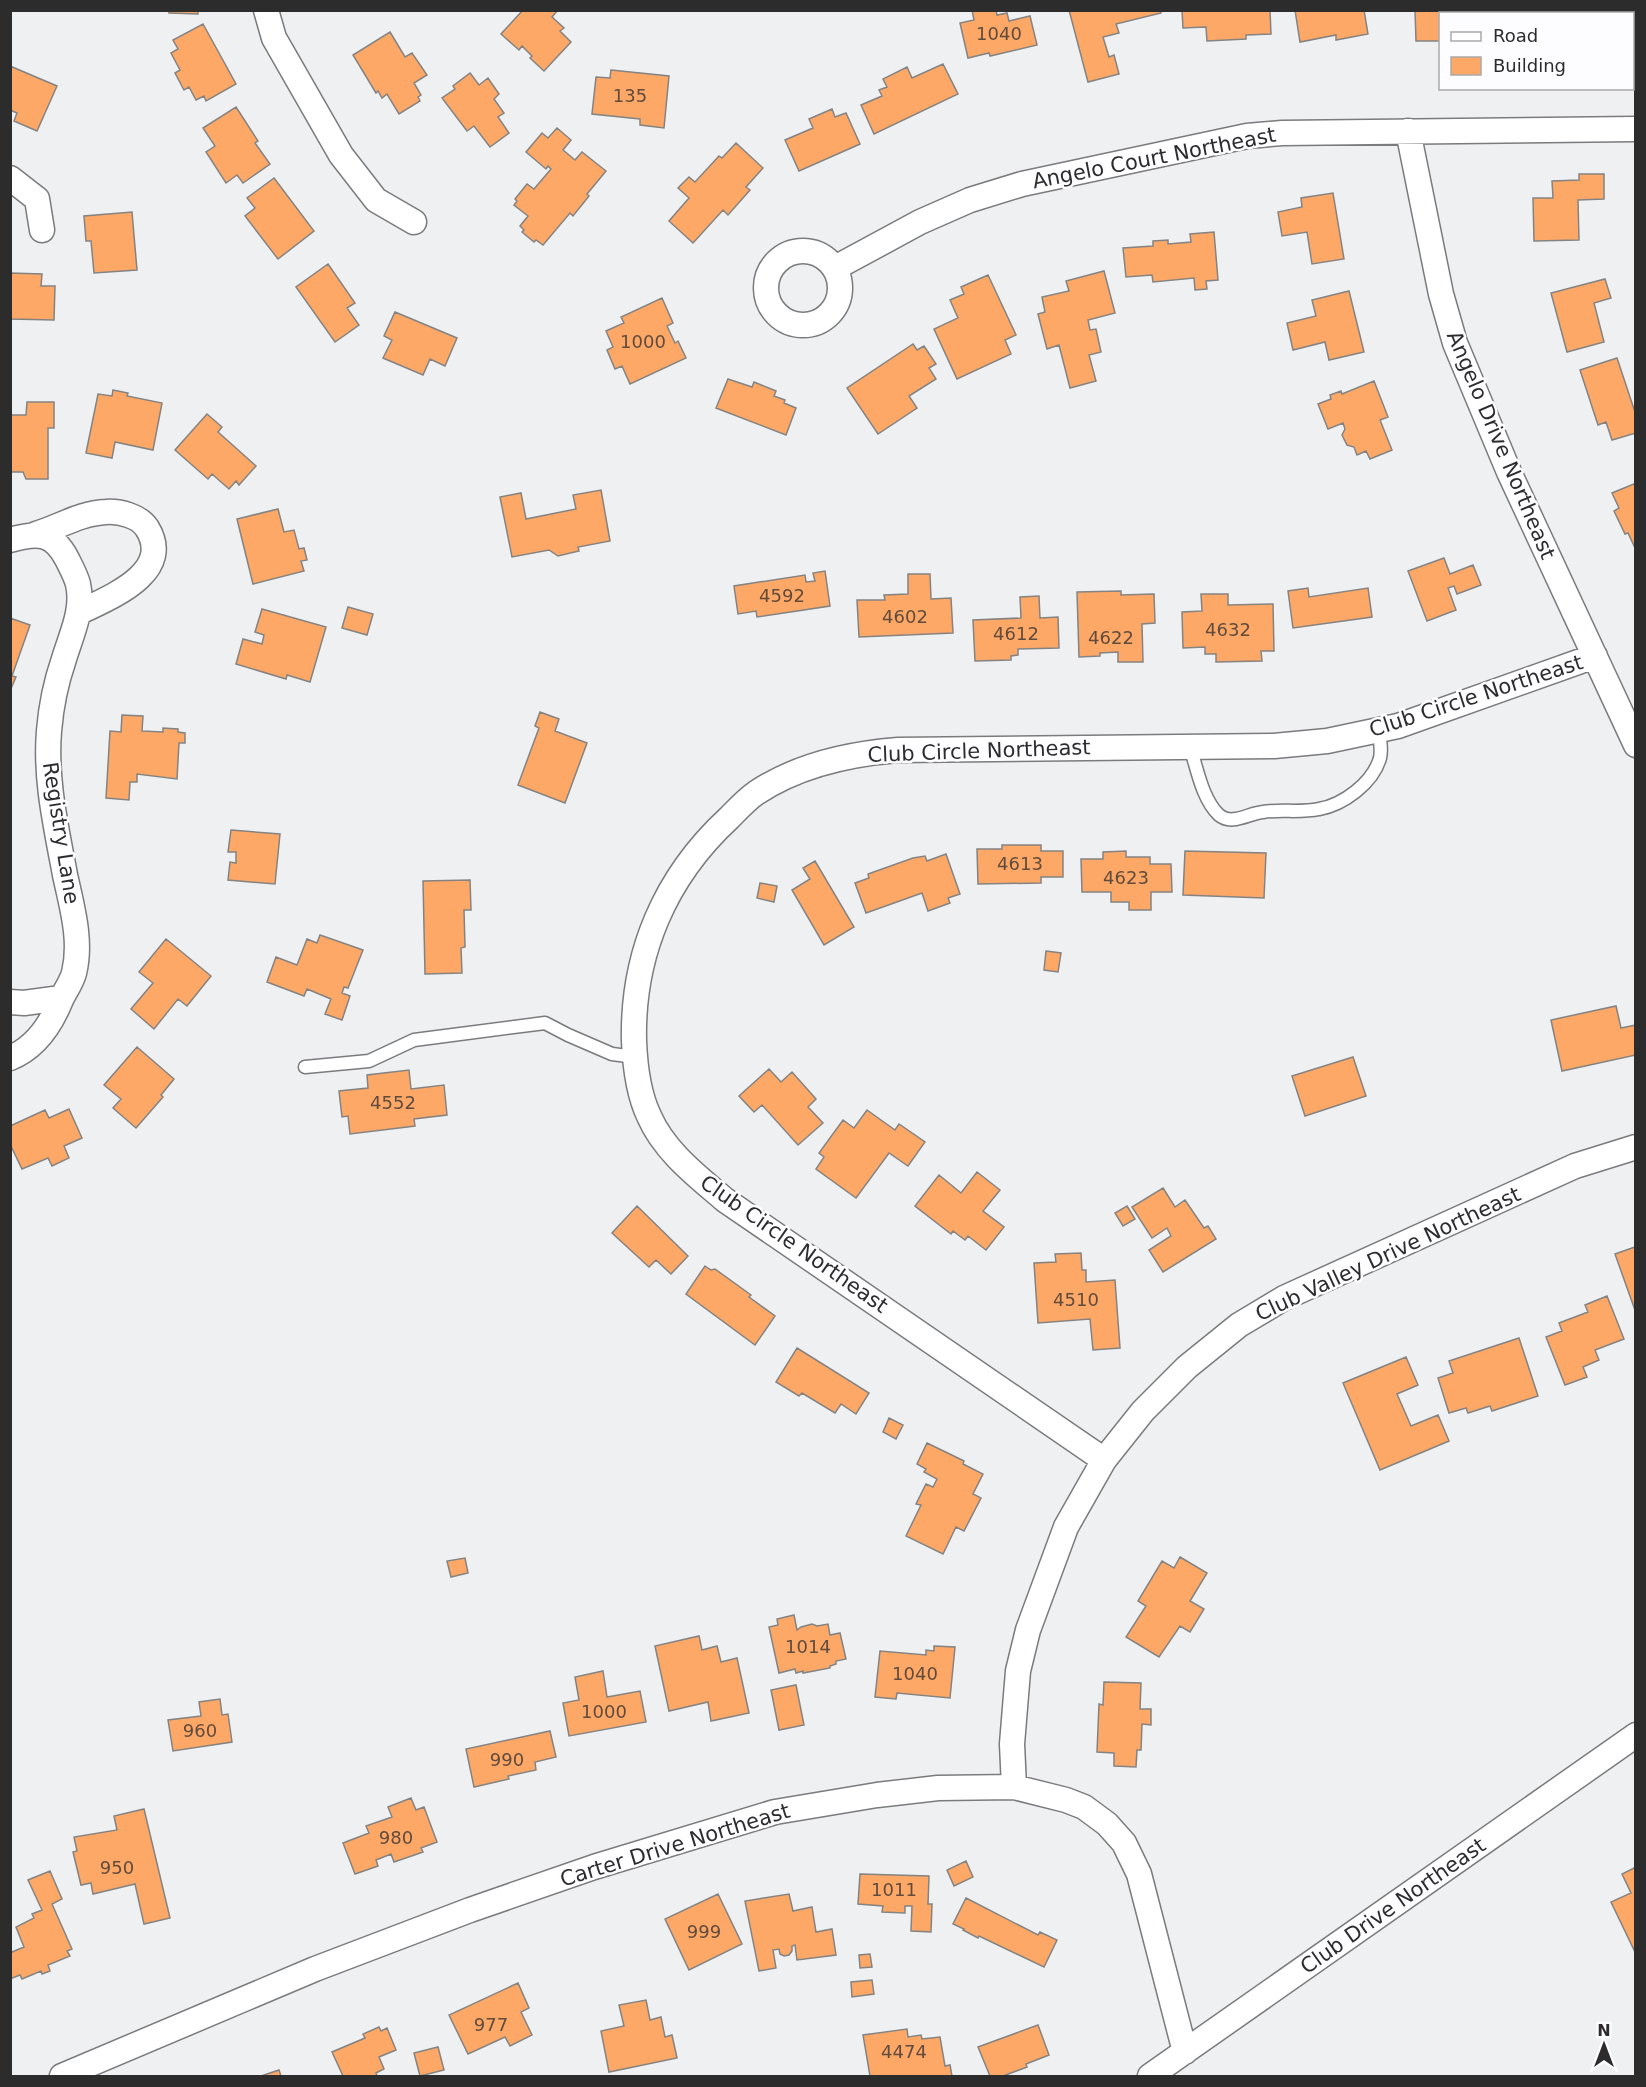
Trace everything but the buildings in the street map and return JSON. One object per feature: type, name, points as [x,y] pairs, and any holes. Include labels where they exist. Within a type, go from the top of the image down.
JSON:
[{"type":"street","points":[[266,10],[274,38],[341,155],[376,200],[414,222]]},
{"type":"street","name":"Angelo Court Northeast","points":[[835,268],[920,222],[970,200],[1022,184],[1247,136],[1282,132],[1635,129]]},
{"type":"street","name":"Angelo Drive Northeast","points":[[1408,131],[1441,294],[1455,343],[1509,472],[1635,745]]},
{"type":"street","points":[[10,178],[37,199],[42,230]]},
{"type":"street","points":[[10,540],[36,534],[91,514],[107,512],[122,513],[137,518],[147,528],[154,551],[146,572],[125,589],[78,613]]},
{"type":"street","name":"Registry Lane","points":[[10,1058],[23,1053],[41,1035],[74,976],[77,958],[77,932],[50,796],[47,762],[49,728],[55,691],[78,613],[80,598],[78,583],[61,548],[50,537],[36,534]]},
{"type":"street","name":"Club Circle Northeast","points":[[1104,1460],[725,1200],[692,1171],[663,1140],[649,1117],[641,1096],[635,1057],[634,1017],[637,982],[645,948],[657,915],[673,884],[711,834],[755,794],[792,773],[825,762],[869,752],[898,750],[1274,746],[1327,741],[1398,726],[1594,656]]},
{"type":"street","points":[[10,1002],[24,1003],[61,998]]},
{"type":"street","name":"Club Valley Drive Northeast","points":[[1014,1787],[1012,1744],[1018,1671],[1028,1630],[1066,1527],[1104,1460],[1143,1411],[1187,1367],[1239,1325],[1284,1298],[1575,1166],[1635,1146]]},
{"type":"street","name":"Club Drive Northeast","points":[[1150,2076],[1635,1735]]},
{"type":"street","name":"Carter Drive Northeast","points":[[62,2076],[315,1969],[470,1910],[594,1867],[775,1812],[877,1795],[938,1788],[1014,1787],[1084,1807],[1107,1824],[1124,1843],[1139,1874],[1185,2052]]},
{"type":"lane","points":[[1191,747],[1210,802],[1220,816],[1232,820],[1260,812],[1320,809],[1353,794],[1361,788],[1379,760],[1381,745],[1378,730]]},
{"type":"lane","points":[[305,1067],[369,1061],[414,1040],[545,1023],[612,1054],[635,1057]]}]
